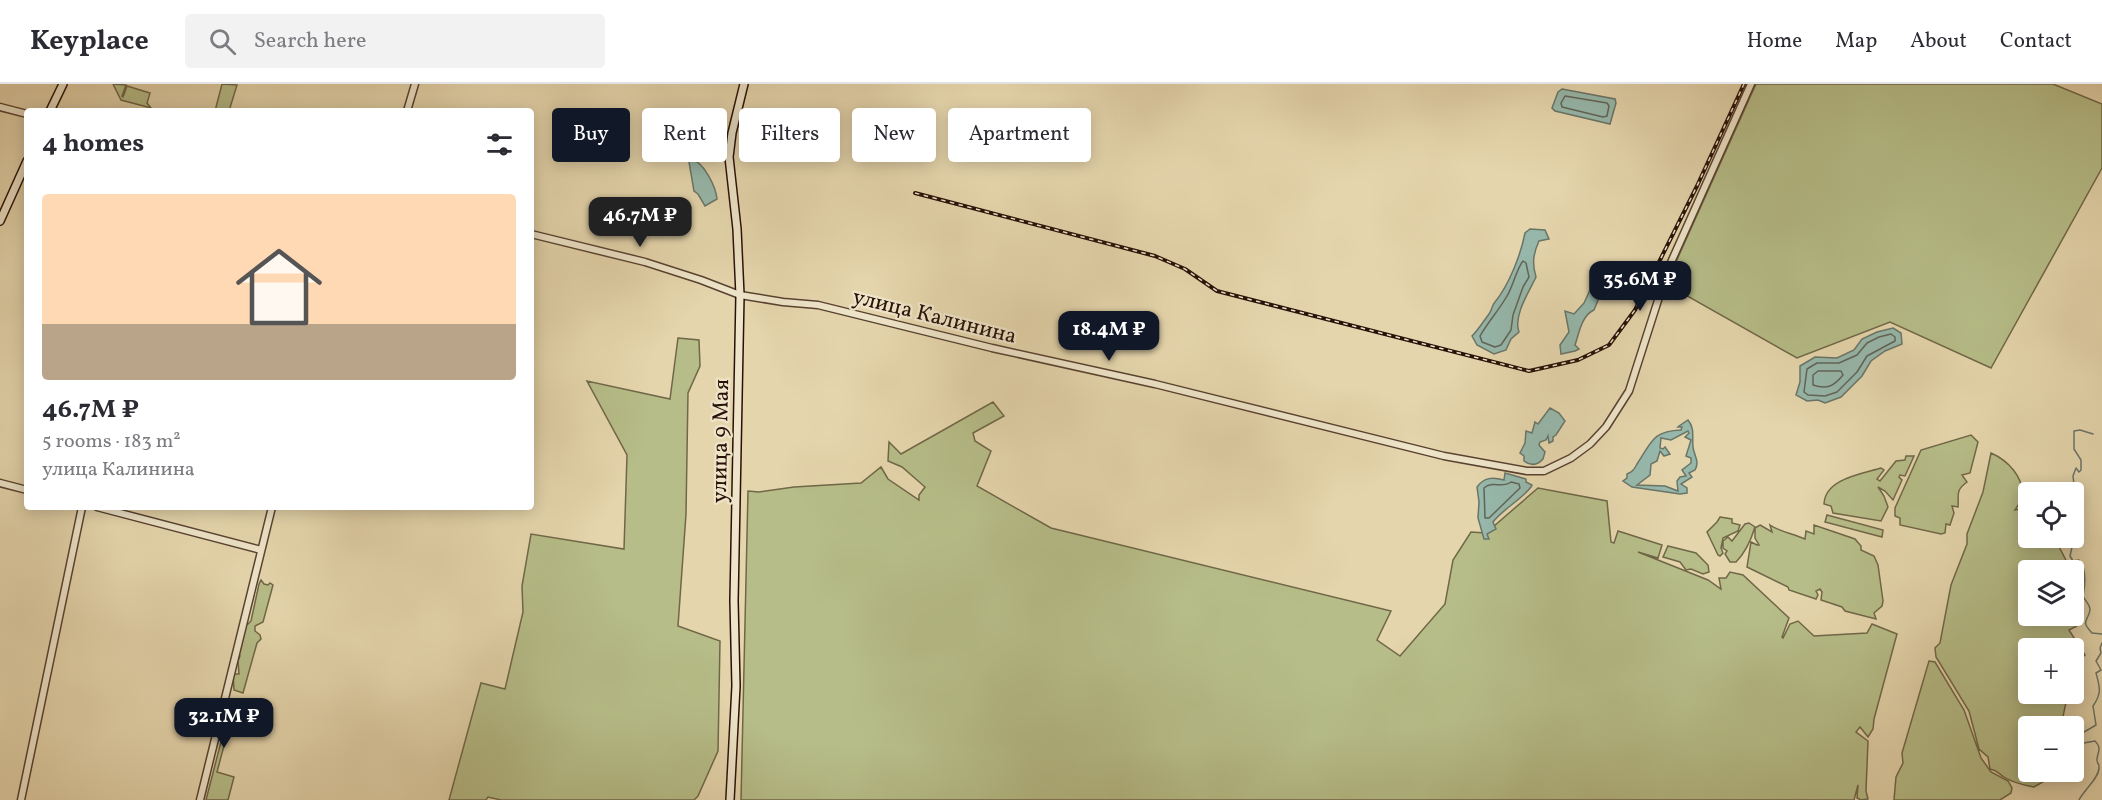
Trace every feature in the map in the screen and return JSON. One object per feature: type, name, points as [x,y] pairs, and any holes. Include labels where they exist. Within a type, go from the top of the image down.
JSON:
[{"type":"main road","points":[[51,108],[63,84]]},
{"type":"main road","name":"улица 9 Мая","points":[[730,800],[736,686],[734,601],[740,295],[737,229],[729,157],[732,133],[744,84]]},
{"type":"main road","points":[[0,221],[24,168]]},
{"type":"street","points":[[408,108],[415,84]]},
{"type":"street","name":"улица Калинина","points":[[534,235],[645,262],[740,295],[783,303],[818,305],[1472,462],[1527,471],[1544,471],[1571,458],[1590,444],[1606,427],[1629,391],[1668,269],[1751,84]]},
{"type":"street","points":[[0,107],[24,113]]},
{"type":"street","points":[[0,483],[24,488]]},
{"type":"street","points":[[21,800],[81,510]]},
{"type":"street","points":[[108,510],[261,550]]},
{"type":"street","points":[[200,800],[271,510]]},
{"type":"green space","points":[[113,84],[126,85],[123,97],[127,86],[150,93],[147,103],[151,108],[121,100]]},
{"type":"green space","points":[[222,84],[237,85],[230,108],[216,108]]},
{"type":"green space","points":[[1756,84],[2053,84],[2102,104],[2102,168],[1991,368],[1890,322],[1797,358],[1666,284]]},
{"type":"green space","points":[[678,338],[699,340],[700,366],[688,393],[686,514],[678,626],[720,641],[718,751],[698,796],[694,800],[501,800],[488,797],[486,800],[449,800],[481,683],[505,689],[523,612],[522,586],[531,534],[624,549],[627,455],[587,381],[670,399]]},
{"type":"green space","points":[[993,402],[1004,416],[973,433],[975,441],[991,451],[977,486],[1051,528],[1391,611],[1377,640],[1400,656],[1445,604],[1453,560],[1471,532],[1486,533],[1538,488],[1607,501],[1611,542],[1614,543],[1618,531],[1662,545],[1658,558],[1638,552],[1708,580],[1721,589],[1719,578],[1726,578],[1730,572],[1743,575],[1789,618],[1783,638],[1790,624],[1798,621],[1814,636],[1867,633],[1872,624],[1897,634],[1873,729],[1868,737],[1860,727],[1856,732],[1868,741],[1866,791],[1868,799],[1857,798],[1858,785],[1854,800],[741,800],[748,491],[861,483],[881,467],[888,479],[919,500],[919,495],[925,487],[902,467],[888,461],[889,442],[901,454]]},
{"type":"green space","points":[[1971,435],[1978,442],[1970,473],[1962,475],[1967,482],[1959,490],[1958,507],[1952,506],[1954,513],[1950,525],[1946,524],[1945,533],[1900,525],[1900,518],[1895,516],[1895,508],[1921,450]]},
{"type":"green space","points":[[1991,453],[2009,465],[2021,482],[2018,482],[2018,505],[2015,510],[2018,509],[2018,548],[2060,548],[2066,560],[2018,560],[2018,626],[2077,626],[2069,630],[2074,638],[2018,638],[2018,704],[2066,704],[2063,716],[2018,716],[2018,782],[2043,782],[2034,787],[2011,781],[1990,769],[1988,757],[1979,749],[1969,711],[1936,657],[1935,648],[1940,643],[1951,585],[1983,492]]},
{"type":"green space","points":[[1906,456],[1914,456],[1905,476],[1900,475],[1899,477],[1902,480],[1893,500],[1878,487],[1888,507],[1881,521],[1833,513],[1831,506],[1824,504],[1826,496],[1837,483],[1854,475],[1881,468],[1884,470],[1877,479],[1880,481],[1896,461],[1905,460]]},
{"type":"green space","points":[[1827,515],[1883,530],[1882,537],[1825,522]]},
{"type":"green space","points":[[1720,517],[1732,519],[1732,523],[1740,525],[1738,531],[1723,538],[1721,548],[1723,553],[1720,556],[1707,532]]},
{"type":"green space","points":[[1749,523],[1755,527],[1748,546],[1736,562],[1730,562],[1725,554],[1727,551],[1723,548],[1723,541],[1728,537],[1732,541],[1745,524]]},
{"type":"green space","points":[[1760,525],[1772,532],[1770,525],[1805,539],[1806,531],[1814,534],[1814,525],[1855,539],[1861,546],[1861,550],[1874,556],[1878,565],[1883,601],[1882,606],[1874,613],[1876,619],[1845,611],[1842,607],[1821,600],[1820,589],[1816,591],[1818,595],[1816,599],[1789,590],[1788,587],[1747,567],[1751,542],[1759,545],[1755,538],[1755,528]]},
{"type":"green space","points":[[1668,546],[1696,553],[1708,565],[1709,572],[1703,574],[1691,569],[1686,570],[1680,562],[1663,557]]},
{"type":"green space","points":[[261,580],[264,584],[273,585],[263,622],[255,626],[255,631],[261,639],[257,643],[243,693],[234,690],[233,674],[239,674],[240,656],[237,653],[244,624],[251,621]]},
{"type":"green space","points":[[1929,661],[1935,662],[1964,710],[1981,758],[1991,772],[2008,781],[2012,788],[2011,793],[2000,800],[1894,800],[1896,777],[1903,763],[1902,753]]},
{"type":"green space","points":[[232,699],[244,701],[233,712],[217,772],[234,777],[228,800],[206,800]]},
{"type":"water","points":[[1562,89],[1615,99],[1610,124],[1555,111],[1552,108],[1558,92]]},
{"type":"water","points":[[689,162],[697,162],[705,170],[712,182],[717,199],[705,206],[694,191]]},
{"type":"water","points":[[1530,229],[1545,230],[1549,239],[1539,241],[1535,250],[1536,277],[1520,312],[1519,332],[1511,339],[1506,350],[1494,354],[1477,345],[1472,336],[1489,314],[1510,278],[1525,233]]},
{"type":"water","points":[[1604,284],[1606,290],[1582,325],[1575,345],[1579,349],[1561,354],[1560,345],[1569,332],[1565,311],[1574,314],[1584,303],[1590,290]]},
{"type":"water","points":[[1893,328],[1901,333],[1902,344],[1885,351],[1871,361],[1862,376],[1841,397],[1825,403],[1818,400],[1807,401],[1796,395],[1800,382],[1800,366],[1815,357],[1837,358],[1854,350],[1862,339]]},
{"type":"water","points":[[1550,408],[1559,413],[1565,421],[1553,437],[1553,441],[1549,443],[1548,436],[1546,440],[1540,442],[1539,445],[1545,452],[1543,459],[1536,464],[1529,464],[1524,461],[1524,456],[1520,453],[1525,443],[1526,431],[1532,433],[1535,422],[1538,424]]},
{"type":"water","points":[[1688,420],[1692,429],[1697,461],[1695,470],[1689,473],[1692,477],[1681,484],[1687,488],[1687,493],[1632,487],[1623,481],[1627,478],[1627,474],[1632,472],[1654,439],[1664,432],[1681,430],[1682,427],[1678,427]],"holes":[[[1688,431],[1685,437],[1691,440],[1686,456],[1691,458],[1691,463],[1682,470],[1686,476],[1680,477],[1677,481],[1678,491],[1665,486],[1637,485],[1650,475],[1651,464],[1657,461],[1660,451],[1664,456],[1670,454],[1665,447],[1660,448],[1661,438],[1671,440]]]},
{"type":"water","points":[[1505,473],[1526,479],[1526,482],[1532,485],[1497,517],[1493,522],[1496,529],[1487,534],[1489,539],[1484,539],[1478,518],[1477,487],[1489,479],[1504,480]]},
{"type":"waterway","points":[[2074,482],[2076,468],[2079,472],[2081,470],[2081,460],[2074,449],[2074,431],[2080,430],[2093,434]]},
{"type":"waterway","points":[[2072,548],[2070,556],[2073,561],[2079,560],[2084,573],[2083,596],[2090,610],[2086,626],[2092,633],[2102,634]]},
{"type":"waterway","points":[[2079,800],[2097,776],[2099,768],[2097,743],[2095,741],[2078,744],[2076,740],[2079,735],[2096,725],[2093,706],[2099,690],[2096,673],[2101,670],[2096,661],[2101,653],[2102,643]]},
{"type":"railway","points":[[915,193],[1155,256],[1185,269],[1217,291],[1529,371],[1578,360],[1609,345],[1635,310],[1697,186],[1744,84]]}]
